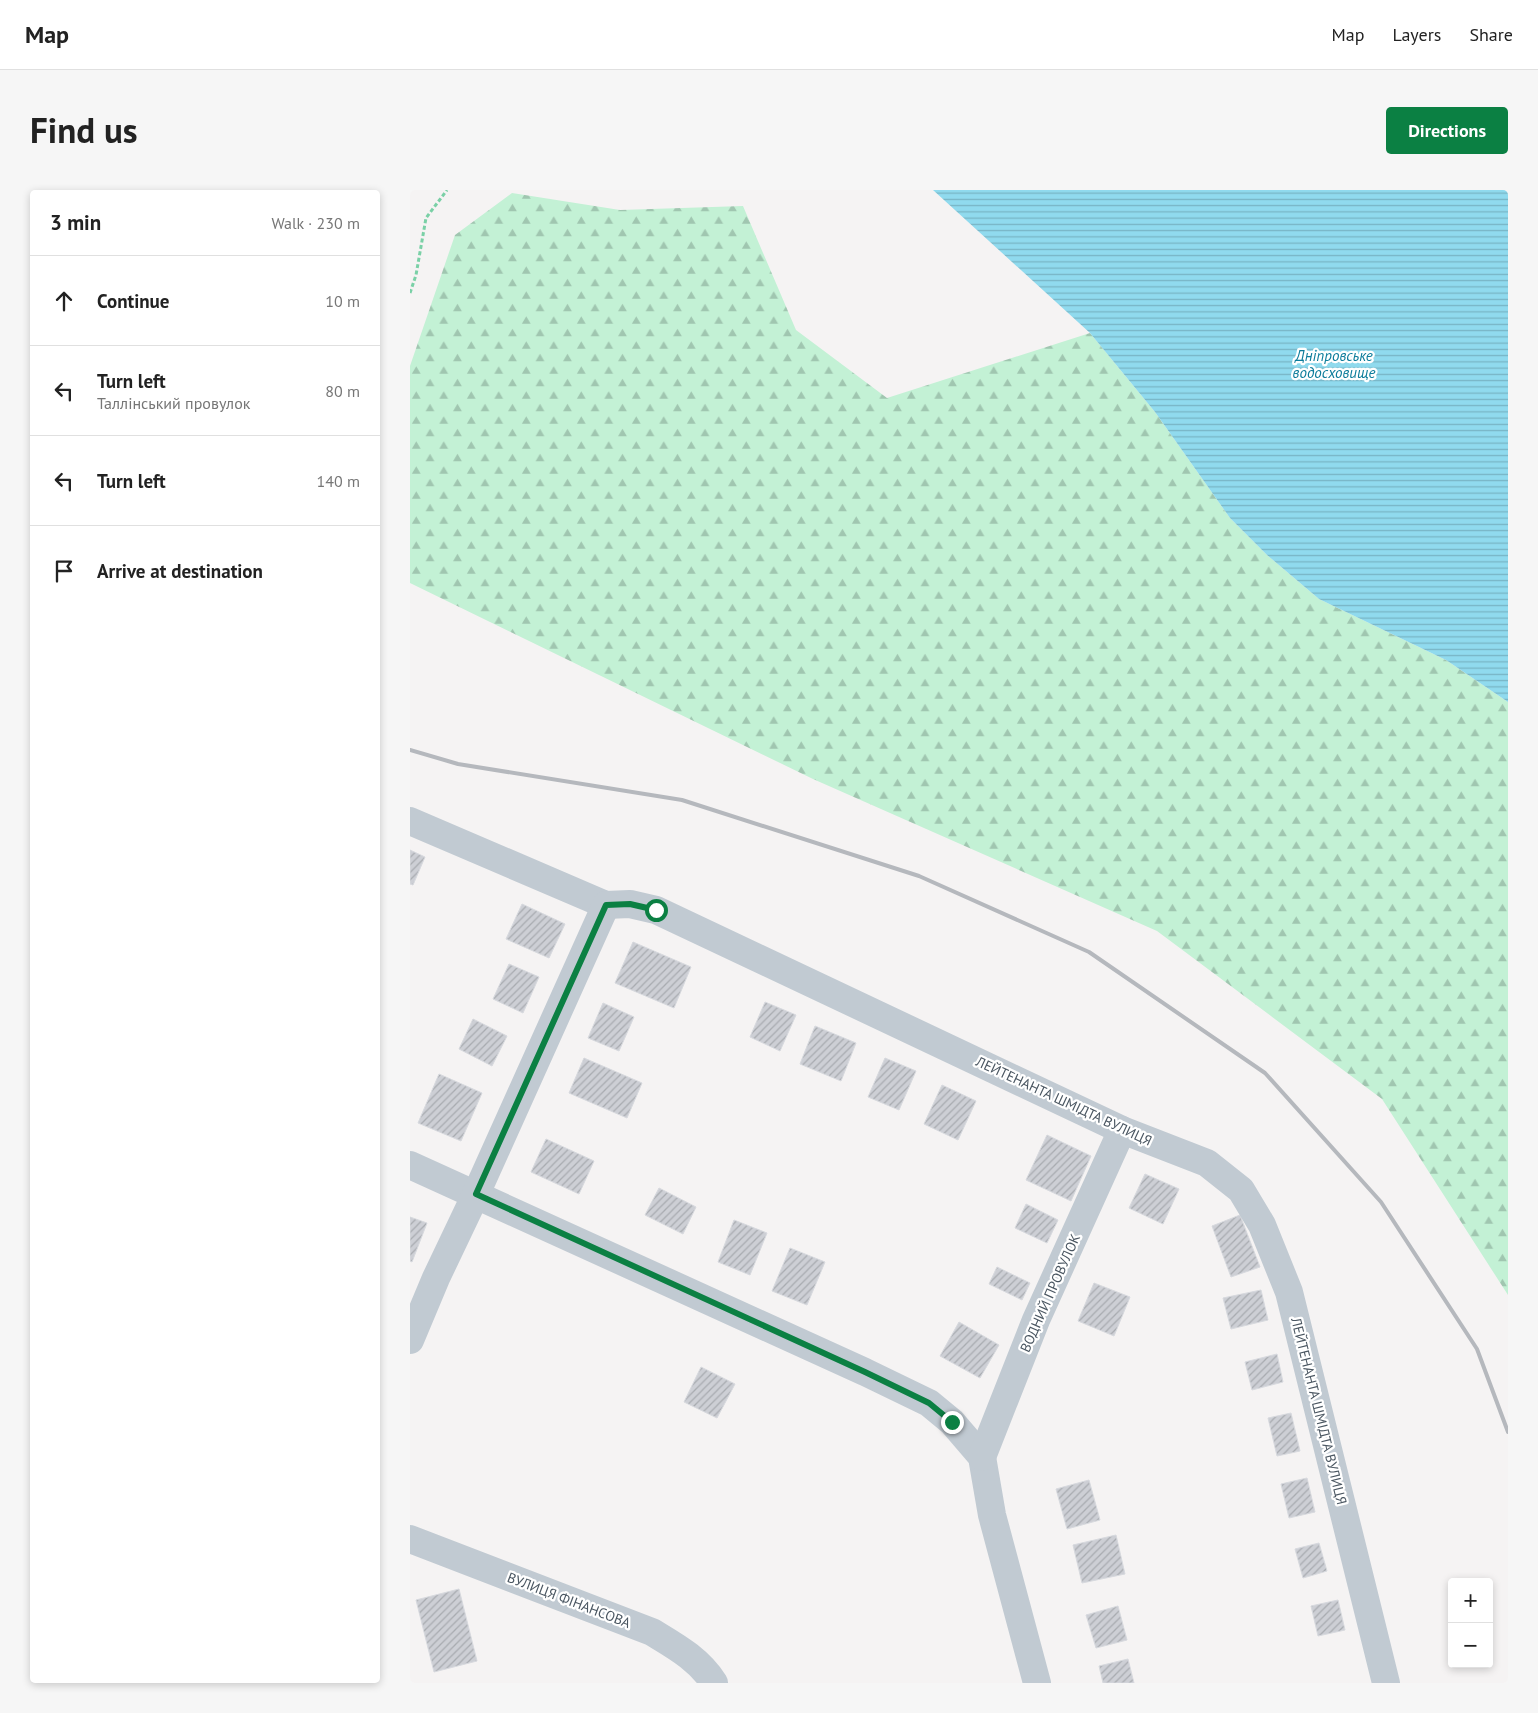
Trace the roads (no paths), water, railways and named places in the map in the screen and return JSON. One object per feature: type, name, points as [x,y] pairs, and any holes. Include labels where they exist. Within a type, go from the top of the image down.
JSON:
[{"type":"street","name":"ЛЕЙТЕНАНТА ШМІДТА ВУЛИЦЯ","points":[[410,821],[606,905],[630,904],[656,910],[1122,1130],[1207,1164],[1241,1190],[1262,1224],[1289,1292],[1386,1683]]},
{"type":"street","points":[[410,1340],[436,1278],[476,1194],[606,905]]},
{"type":"street","name":"ВОДНИЙ ПРОВУЛОК","points":[[982,1457],[1036,1320],[1122,1130]]},
{"type":"street","points":[[410,1164],[865,1372],[929,1403],[952,1422],[982,1457],[992,1515],[1037,1683]]},
{"type":"street","name":"ВУЛИЦЯ ФІНАНСОВА","points":[[410,1539],[652,1632],[681,1648],[707,1672],[714,1683]]},
{"type":"water","name":"Дніпровське водосховище","points":[[933,190],[1508,190],[1508,702],[1446,660],[1319,599],[1267,555],[1230,518],[1155,412],[1090,333]]},
{"type":"railway","points":[[410,750],[458,764],[682,800],[919,876],[1089,952],[1265,1073],[1381,1202],[1477,1349],[1508,1432]]}]
